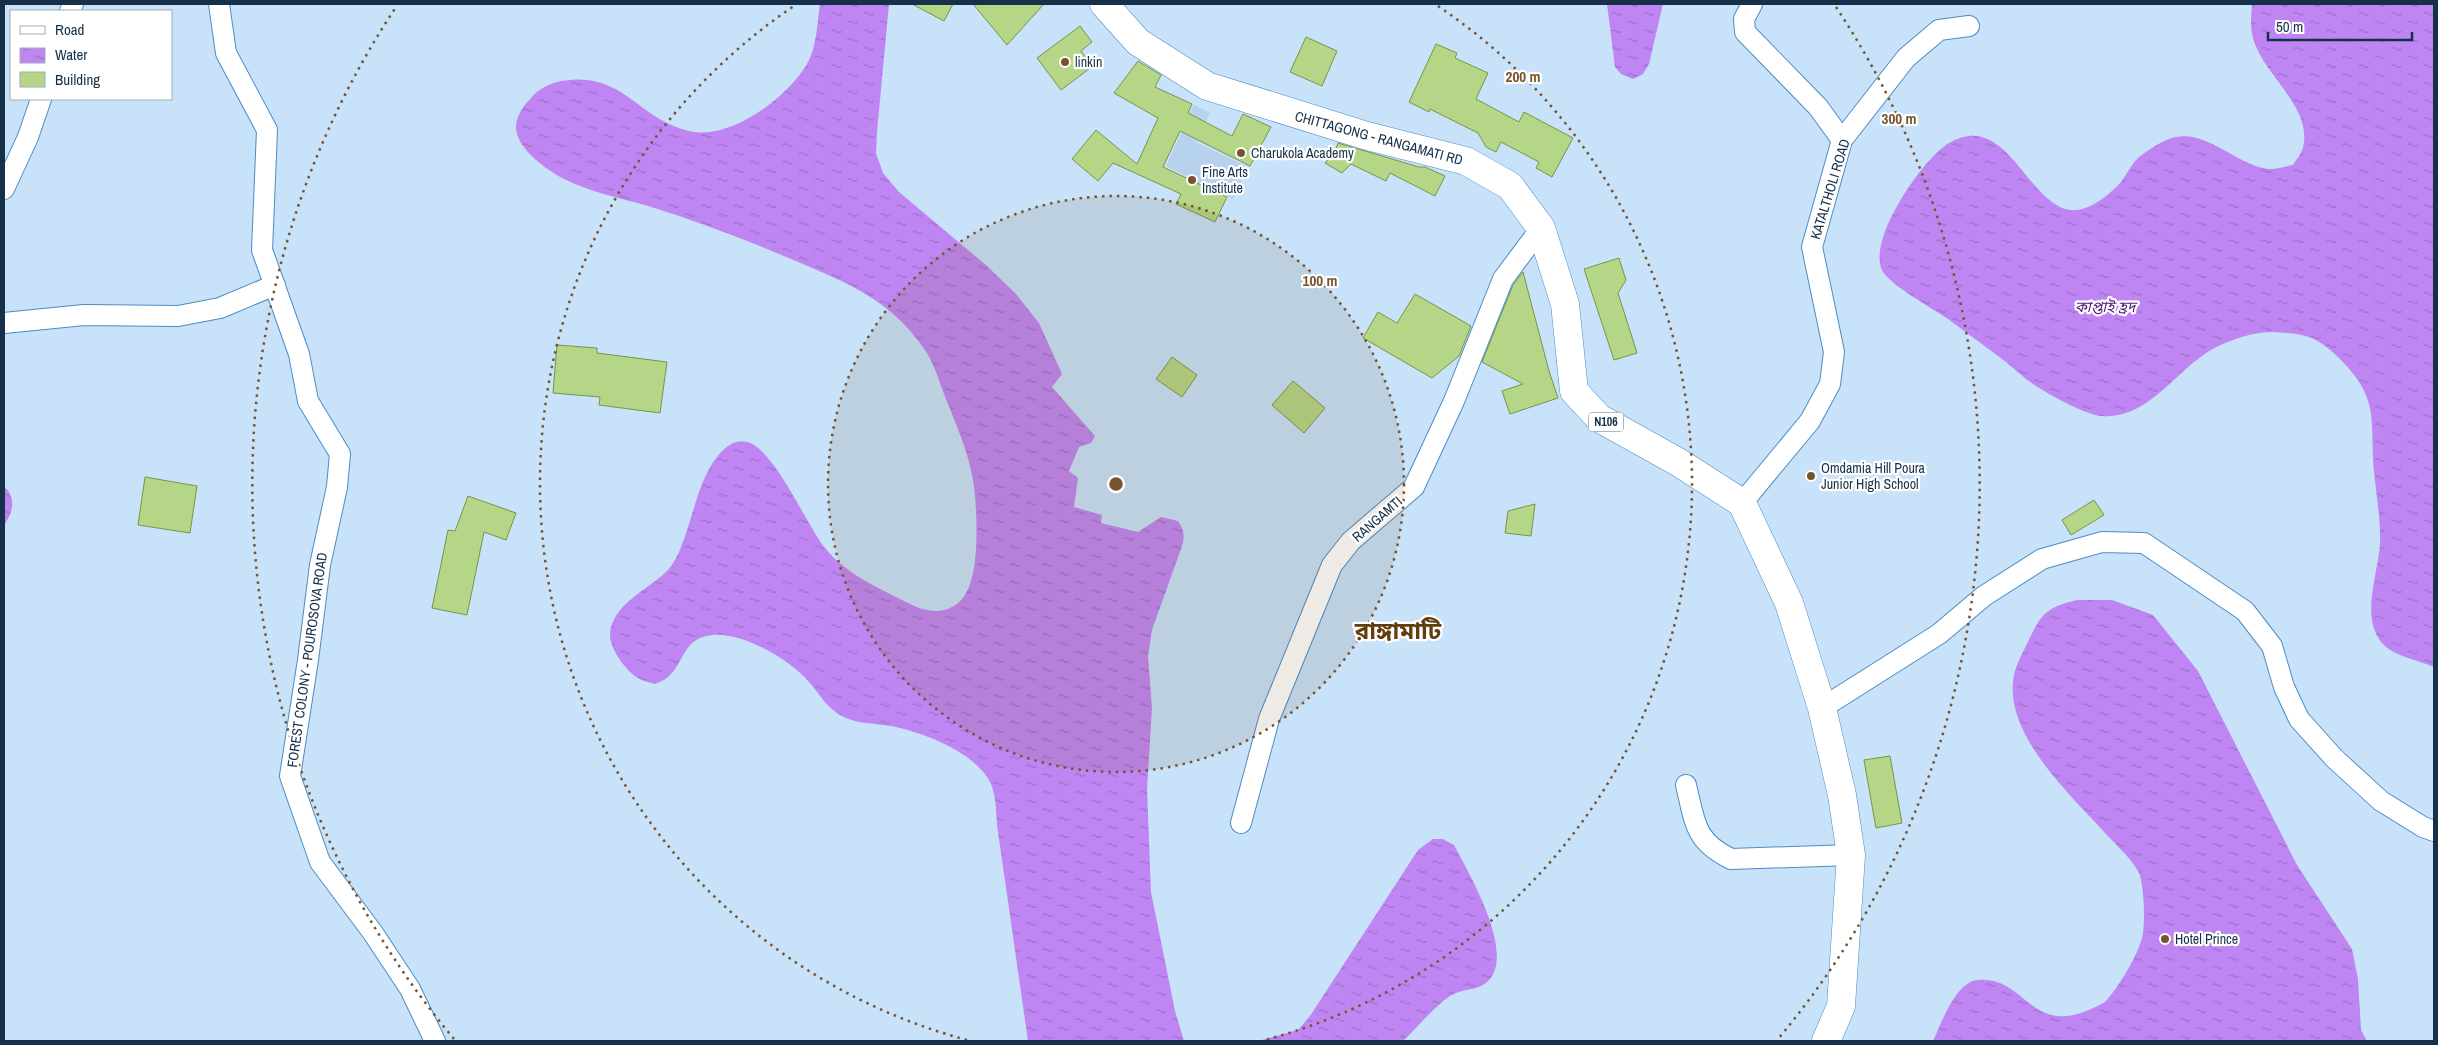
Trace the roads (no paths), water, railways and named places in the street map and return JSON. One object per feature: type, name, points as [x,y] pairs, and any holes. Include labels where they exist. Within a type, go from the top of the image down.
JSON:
[{"type":"highway","name":"CHITTAGONG - RANGAMATI RD","points":[[1104,4],[1138,42],[1207,86],[1358,134],[1466,160],[1510,186],[1540,228],[1565,304],[1574,391],[1599,418],[1678,462],[1742,503]]},
{"type":"highway","points":[[1742,503],[1789,603],[1822,708],[1842,795],[1851,855],[1841,1006],[1826,1041]]},
{"type":"street","name":"FOREST COLONY - POUROSOVA ROAD","points":[[219,4],[226,53],[268,130],[262,250],[299,354],[308,401],[340,454],[337,487],[320,565],[290,776],[320,862],[373,933],[410,989],[435,1041]]},
{"type":"street","points":[[1752,4],[1744,19],[1745,32],[1818,107],[1842,140]]},
{"type":"street","name":"KATALTHOLI ROAD","points":[[1742,503],[1810,421],[1830,384],[1834,352],[1812,247],[1842,140],[1906,58],[1939,30],[1969,26]]},
{"type":"street","points":[[4,189],[28,137],[41,100]]},
{"type":"street","name":"RANGAMTI","points":[[1241,822],[1269,719],[1332,565],[1351,540],[1414,487],[1454,401],[1503,279],[1540,228]]},
{"type":"street","points":[[4,323],[84,315],[178,316],[220,308],[275,285]]},
{"type":"street","points":[[1822,708],[1939,634],[1984,596],[2042,559],[2102,542],[2144,543],[2245,610],[2272,646],[2284,687],[2299,719],[2334,758],[2381,801],[2423,828],[2434,831]]},
{"type":"street","points":[[1686,785],[1696,830],[1714,850],[1731,859],[1851,855]]},
{"type":"water","points":[[820,4],[889,4],[876,153],[883,173],[899,192],[987,266],[1016,294],[1039,323],[1062,374],[1052,387],[1095,436],[1091,443],[1079,447],[1069,471],[1078,478],[1074,507],[1102,515],[1101,523],[1138,532],[1161,517],[1178,521],[1182,527],[1184,536],[1182,546],[1152,630],[1148,656],[1152,708],[1147,789],[1151,892],[1175,1011],[1184,1041],[1028,1041],[993,790],[989,780],[971,760],[945,744],[917,733],[843,717],[829,706],[809,682],[790,665],[765,649],[738,638],[713,635],[695,641],[690,645],[674,671],[664,680],[655,684],[633,675],[613,647],[610,635],[612,624],[617,614],[633,598],[661,577],[672,565],[681,547],[698,494],[707,473],[719,455],[736,442],[747,442],[757,447],[768,458],[779,472],[825,548],[842,565],[862,579],[913,605],[935,611],[956,605],[968,590],[972,578],[975,564],[976,519],[971,469],[959,431],[930,358],[902,322],[881,304],[859,290],[780,254],[724,232],[648,206],[574,184],[534,158],[518,137],[516,125],[518,116],[537,92],[557,82],[582,79],[600,82],[615,89],[655,116],[671,125],[689,131],[722,130],[739,123],[772,103],[798,77],[807,64],[815,43]]},
{"type":"water","points":[[1607,4],[1663,4],[1649,64],[1643,74],[1633,79],[1621,74],[1615,67]]},
{"type":"water","name":"কাপ্তাই হ্রদ","points":[[2252,4],[2434,4],[2434,667],[2393,651],[2382,643],[2376,633],[2372,621],[2371,608],[2379,556],[2380,535],[2370,410],[2367,398],[2352,372],[2325,346],[2309,337],[2291,333],[2265,332],[2241,337],[2211,350],[2147,402],[2133,410],[2118,415],[2094,415],[2054,397],[2027,380],[1948,319],[1895,284],[1883,272],[1880,258],[1882,241],[1889,222],[1912,182],[1938,152],[1949,143],[1968,136],[1985,138],[1999,146],[2050,201],[2065,209],[2073,210],[2089,207],[2096,203],[2121,182],[2138,158],[2169,139],[2182,136],[2195,137],[2208,142],[2258,167],[2276,169],[2293,165],[2303,148],[2304,133],[2301,118],[2286,91],[2258,52],[2251,30]]},
{"type":"water","points":[[4,486],[12,500],[12,510],[4,525]]},
{"type":"water","points":[[2077,600],[2112,600],[2153,615],[2198,671],[2297,865],[2352,949],[2358,979],[2361,1030],[2367,1041],[1933,1041],[1956,995],[1970,982],[1978,980],[1995,982],[2009,988],[2032,1006],[2045,1013],[2060,1016],[2080,1013],[2105,1002],[2128,970],[2141,941],[2144,927],[2144,911],[2139,873],[2128,857],[2074,800],[2042,761],[2028,740],[2018,719],[2013,697],[2016,667],[2036,626],[2045,614],[2051,610]]},
{"type":"water","points":[[1433,839],[1443,839],[1454,845],[1487,912],[1497,951],[1496,967],[1489,980],[1477,988],[1459,992],[1449,997],[1435,1008],[1403,1041],[1258,1041],[1298,1030],[1310,1016],[1418,850]]},
{"type":"place","name":"linkin","points":[[1065,62]]},
{"type":"place","name":"Charukola Academy","points":[[1241,153]]},
{"type":"place","name":"Fine Arts Institute","points":[[1192,180]]},
{"type":"place","name":"Omdamia Hill Poura Junior High School","points":[[1811,476]]},
{"type":"place","name":"Hotel Prince","points":[[2165,939]]},
{"type":"district","name":"রাঙ্গামাটি","points":[[1398,631]]}]
